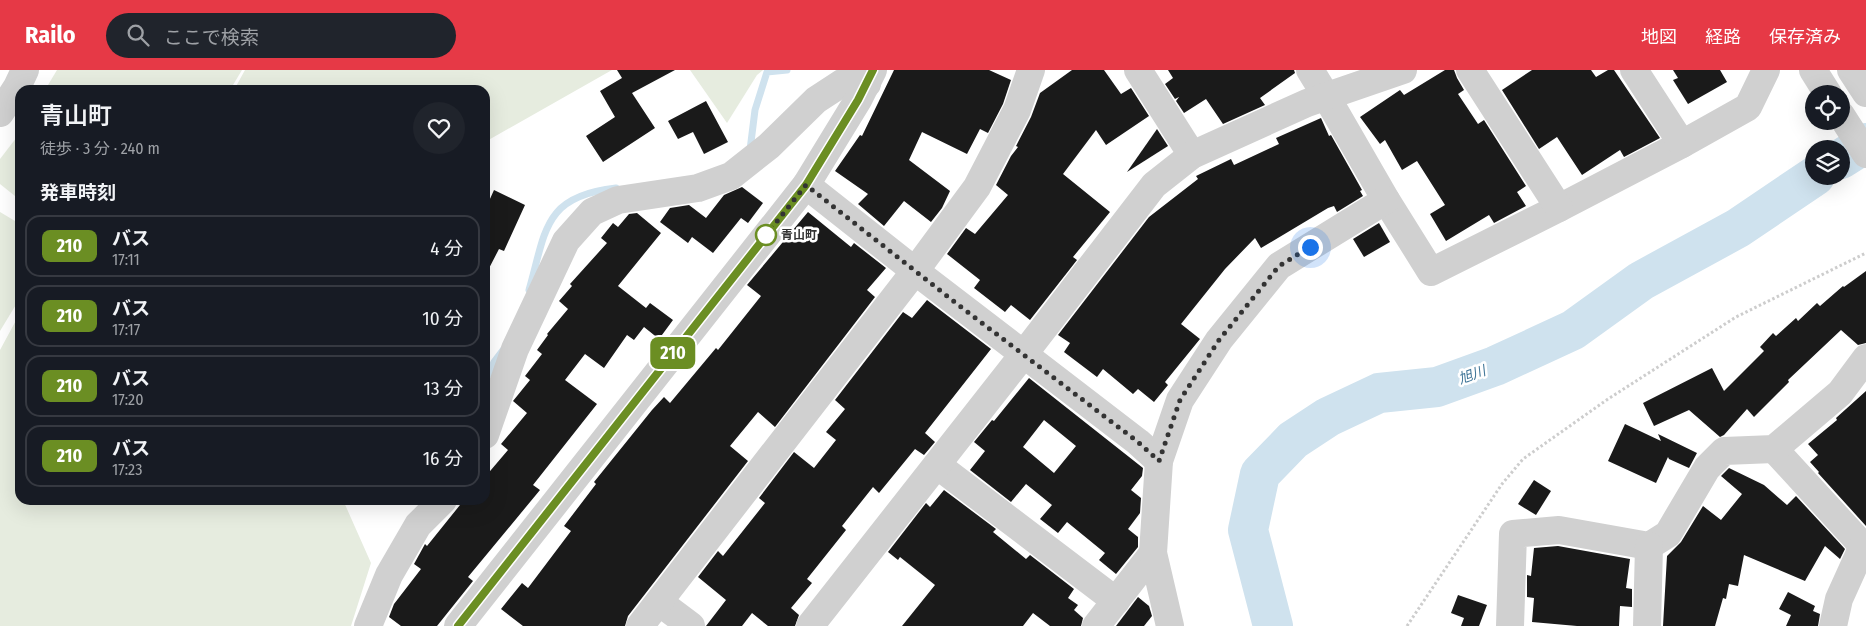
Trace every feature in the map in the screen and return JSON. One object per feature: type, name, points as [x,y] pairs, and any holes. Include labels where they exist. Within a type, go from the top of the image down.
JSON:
[{"type":"street","points":[[18,85],[25,70]]},
{"type":"street","points":[[640,626],[915,271],[977,187],[1017,110],[1031,70]]},
{"type":"street","points":[[1138,70],[1192,155]]},
{"type":"street","points":[[1310,70],[1386,200],[1431,272],[1682,144],[1748,107],[1766,70]]},
{"type":"street","points":[[810,626],[1154,185],[1192,155],[1326,96],[1403,70]]},
{"type":"street","points":[[1470,70],[1559,208]]},
{"type":"street","points":[[1634,70],[1682,144]]},
{"type":"street","points":[[1813,70],[1822,85]]},
{"type":"street","points":[[1851,70],[1866,93]]},
{"type":"street","points":[[463,624],[806,185],[870,77]]},
{"type":"street","points":[[490,421],[515,349],[566,241],[592,212],[618,200],[698,188],[731,176],[769,146],[816,100],[842,83],[870,77]]},
{"type":"street","points":[[0,113],[15,90]]},
{"type":"street","points":[[1850,129],[1866,154]]},
{"type":"street","points":[[806,185],[1023,355],[1138,442],[1159,461]]},
{"type":"street","points":[[1170,626],[1152,553],[1159,461],[1180,400],[1219,340],[1279,266],[1386,200]]},
{"type":"street","points":[[1510,626],[1513,534],[1559,530],[1649,546],[1668,534],[1707,468],[1724,451],[1774,449],[1840,393],[1866,358]]},
{"type":"street","points":[[1774,449],[1865,547],[1839,599],[1834,626]]},
{"type":"street","points":[[937,465],[1116,601]]},
{"type":"street","points":[[368,626],[389,575],[418,525],[438,505]]},
{"type":"street","points":[[1647,626],[1649,546]]},
{"type":"street","points":[[1096,626],[1152,553]]},
{"type":"street","points":[[659,602],[691,626]]},
{"type":"path","points":[[1407,626],[1502,484],[1523,459],[1608,399],[1736,316],[1866,252]]},
{"type":"shaded area","points":[[57,70],[242,70],[233,85],[48,85]]},
{"type":"shaded area","points":[[245,70],[612,70],[490,139],[490,85],[237,85]]},
{"type":"shaded area","points":[[690,70],[763,70],[757,75],[727,123]]},
{"type":"shaded area","points":[[15,140],[15,196],[0,184],[0,159]]},
{"type":"shaded area","points":[[0,212],[15,221],[15,306],[0,331]]},
{"type":"shaded area","points":[[15,322],[15,505],[345,505],[371,563],[351,626],[0,626],[0,350]]},
{"type":"building","points":[[617,70],[675,70],[632,93],[655,128],[603,162],[586,136],[615,117],[600,91],[622,78]]},
{"type":"building","points":[[894,70],[989,70],[1011,80],[1003,104],[988,133],[980,129],[967,154],[922,132],[909,160],[950,191],[942,208],[931,222],[904,201],[884,226],[858,204],[868,194],[835,171],[860,135],[862,136]]},
{"type":"building","points":[[1072,70],[1104,70],[1121,94],[1131,88],[1149,116],[1106,145],[1096,130],[1063,174],[1110,212],[1073,257],[1077,260],[1030,320],[1011,305],[1005,312],[974,288],[980,280],[947,254],[966,228],[975,234],[1008,195],[996,185],[1011,156],[1018,147],[1016,146],[1031,117],[1040,93]]},
{"type":"building","points":[[1168,70],[1294,70],[1295,73],[1260,98],[1265,105],[1223,124],[1206,99],[1184,113],[1176,101],[1179,97],[1175,99],[1165,84],[1173,78]]},
{"type":"building","points":[[1445,70],[1454,70],[1464,90],[1458,94],[1478,124],[1484,120],[1526,186],[1517,192],[1526,206],[1494,223],[1489,215],[1446,241],[1430,214],[1445,205],[1417,161],[1402,170],[1385,140],[1380,144],[1360,117],[1400,90],[1404,95]]},
{"type":"building","points":[[1532,70],[1591,70],[1596,77],[1608,70],[1614,70],[1660,138],[1624,157],[1620,150],[1582,175],[1557,137],[1539,149],[1502,90]]},
{"type":"building","points":[[1673,70],[1720,70],[1727,82],[1688,104],[1673,80],[1678,78]]},
{"type":"building","points":[[706,101],[728,142],[704,154],[693,132],[678,139],[668,121]]},
{"type":"building","points":[[1321,118],[1329,136],[1331,135],[1362,190],[1360,191],[1363,196],[1337,212],[1334,206],[1328,208],[1261,248],[1255,238],[1225,269],[1181,324],[1200,339],[1165,382],[1168,385],[1154,402],[1138,389],[1133,394],[1103,369],[1097,377],[1064,352],[1070,343],[1058,335],[1149,217],[1198,179],[1196,176],[1231,159],[1234,165],[1279,144],[1276,138]]},
{"type":"building","points":[[1157,129],[1168,146],[1127,172]]},
{"type":"building","points":[[742,187],[763,203],[748,223],[741,218],[713,253],[692,237],[688,243],[660,222],[670,208],[689,205],[706,218],[724,195]]},
{"type":"building","points":[[494,190],[525,205],[504,251],[499,249],[490,266],[490,199]]},
{"type":"building","points":[[808,212],[851,247],[854,243],[886,268],[867,290],[875,297],[775,427],[758,412],[730,446],[748,461],[628,616],[625,626],[523,626],[501,609],[522,583],[528,588],[571,531],[564,526],[596,484],[594,482],[652,410],[664,397],[670,403],[716,348],[718,350],[761,296],[747,285]]},
{"type":"building","points":[[637,213],[661,233],[618,286],[646,308],[650,303],[673,320],[659,339],[644,327],[634,340],[627,335],[604,368],[585,354],[565,380],[597,404],[533,485],[540,490],[468,577],[473,581],[437,626],[401,626],[389,617],[394,604],[421,569],[414,564],[425,544],[427,546],[460,505],[490,505],[490,471],[508,450],[501,444],[527,413],[513,401],[530,380],[525,376],[542,354],[537,350],[547,334],[568,309],[559,301],[572,286],[570,284],[607,243],[601,238],[613,223],[618,227],[629,214]]},
{"type":"building","points":[[1379,223],[1390,242],[1364,257],[1353,239]]},
{"type":"building","points":[[1866,271],[1866,343],[1858,345],[1841,330],[1788,380],[1789,382],[1754,417],[1747,409],[1720,437],[1689,410],[1654,426],[1643,403],[1712,368],[1724,391],[1764,351],[1760,347],[1773,333],[1776,336],[1796,318],[1798,321],[1817,303],[1820,306],[1843,286]]},
{"type":"building","points":[[927,300],[991,349],[925,433],[935,442],[924,455],[915,449],[879,493],[873,487],[842,526],[846,530],[807,579],[812,583],[791,608],[799,615],[795,626],[768,626],[752,613],[742,626],[706,626],[726,600],[698,577],[718,551],[723,556],[765,503],[759,498],[794,452],[814,468],[836,440],[826,432],[845,409],[835,400],[903,312],[912,318]]},
{"type":"building","points":[[1029,378],[1143,468],[1142,476],[1131,490],[1141,498],[1140,513],[1128,529],[1138,537],[1138,547],[1116,574],[1099,560],[1105,553],[1067,522],[1058,533],[1040,519],[1052,505],[1026,484],[1011,502],[970,470],[985,451],[974,442],[992,420],[994,421]],"holes":[[[1044,420],[1076,446],[1054,473],[1023,447]]]},
{"type":"building","points":[[1866,391],[1866,526],[1810,462],[1818,455],[1808,444],[1837,420],[1836,418]]},
{"type":"building","points":[[1625,424],[1661,441],[1658,434],[1697,453],[1689,468],[1668,457],[1656,483],[1608,461]]},
{"type":"building","points":[[1729,468],[1764,485],[1787,505],[1796,496],[1845,549],[1840,559],[1825,546],[1805,581],[1744,555],[1738,586],[1729,584],[1726,599],[1723,598],[1715,626],[1663,626],[1667,556],[1681,542],[1703,506],[1721,520],[1742,494],[1721,476]]},
{"type":"building","points":[[1534,480],[1551,491],[1536,515],[1518,504]]},
{"type":"building","points":[[944,490],[996,529],[993,532],[1026,559],[1030,555],[1074,589],[1068,598],[1078,605],[1074,610],[1083,618],[1081,626],[1050,626],[1033,613],[1023,626],[902,626],[935,585],[900,557],[898,560],[888,552],[926,503],[930,507]]},
{"type":"building","points":[[1558,546],[1630,559],[1626,588],[1632,589],[1632,607],[1620,606],[1619,626],[1577,626],[1532,622],[1534,598],[1527,597],[1527,575],[1531,576],[1534,548]]},
{"type":"building","points":[[1788,592],[1815,606],[1813,611],[1820,614],[1818,626],[1786,626],[1791,615],[1779,609]]},
{"type":"building","points":[[1458,595],[1487,605],[1479,626],[1461,626],[1464,618],[1451,613]]},
{"type":"building","points":[[1138,597],[1149,606],[1152,616],[1144,626],[1116,626]]},
{"type":"waterway","points":[[750,150],[755,110],[767,72],[787,70]]},
{"type":"waterway","name":"旭川","points":[[1850,153],[1866,143]]},
{"type":"waterway","name":"旭川","points":[[1273,626],[1248,530],[1260,474],[1293,440],[1328,417],[1379,393],[1437,387],[1495,366],[1573,330],[1641,281],[1738,228],[1805,183]]},
{"type":"waterway","points":[[529,290],[545,234],[561,208],[574,199],[592,192],[616,188]]},
{"type":"waterway","points":[[490,370],[503,350]]},
{"type":"bus line","name":"210","points":[[458,626],[806,185],[858,100],[873,70]]},
{"type":"place","name":"青山町","points":[[766,235]]},
{"type":"route","points":[[766,235],[806,185],[961,307],[1138,442],[1159,461],[1180,400],[1219,340],[1279,266],[1310,247]]}]
